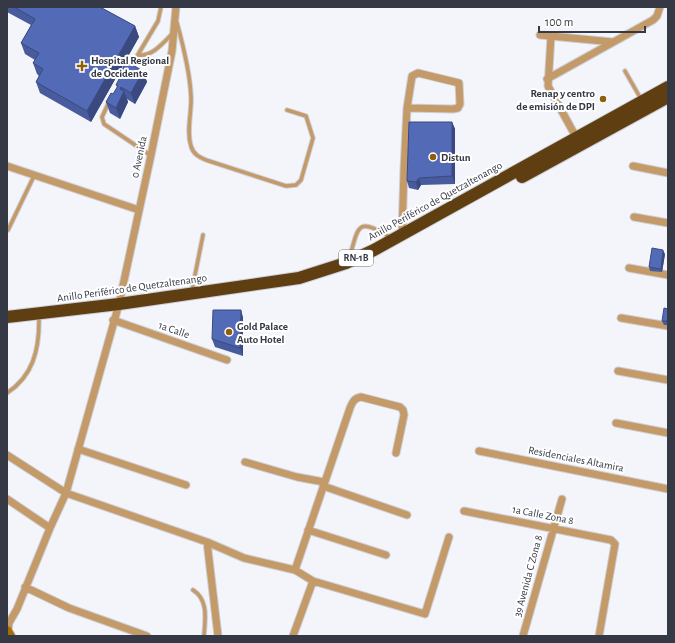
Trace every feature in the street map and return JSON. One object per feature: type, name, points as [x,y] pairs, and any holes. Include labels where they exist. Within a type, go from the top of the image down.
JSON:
[{"type":"highway","name":"Anillo Periférico de Quetzaltenango","points":[[7,317],[116,312],[192,294],[299,278],[348,262],[398,237],[668,87]]},
{"type":"highway","name":"Anillo Periférico de Quetzaltenango","points":[[7,325],[116,312],[286,288],[320,280],[376,258],[668,97]]},
{"type":"street","name":"0 Avenida","points":[[7,632],[9,623],[17,609],[66,493],[116,312],[151,155],[172,51],[176,7]]},
{"type":"street","points":[[548,79],[652,20],[657,16],[660,7]]},
{"type":"street","points":[[540,35],[613,42]]},
{"type":"street","points":[[551,36],[548,86],[576,137]]},
{"type":"street","points":[[398,237],[404,170],[407,108],[412,76],[418,73],[459,83],[460,104],[458,108],[453,110],[407,108]]},
{"type":"street","points":[[7,166],[139,210]]},
{"type":"street","points":[[633,166],[668,173]]},
{"type":"street","points":[[634,217],[668,223]]},
{"type":"street","points":[[629,268],[668,275]]},
{"type":"street","name":"1a Calle","points":[[116,312],[227,360]]},
{"type":"street","points":[[621,318],[668,326]]},
{"type":"street","points":[[618,371],[668,380]]},
{"type":"street","points":[[294,570],[350,408],[353,401],[357,397],[400,407],[403,410],[404,415],[396,453]]},
{"type":"street","points":[[616,423],[668,433]]},
{"type":"street","points":[[78,449],[186,485]]},
{"type":"street","name":"Residenciales Altamira","points":[[479,451],[668,488]]},
{"type":"street","points":[[7,455],[66,493],[207,542],[244,558],[294,570],[313,581],[425,614],[449,537]]},
{"type":"street","points":[[245,462],[323,484],[407,515]]},
{"type":"street","points":[[7,499],[50,528]]},
{"type":"street","name":"39 Avenida C Zona 8","points":[[523,636],[562,499]]},
{"type":"street","name":"1a Calle Zona 8","points":[[464,511],[611,540],[614,544],[599,636]]},
{"type":"street","points":[[308,530],[386,555]]},
{"type":"street","points":[[207,542],[218,636]]},
{"type":"street","points":[[293,636],[313,581]]},
{"type":"street","points":[[25,588],[68,608],[147,636]]},
{"type":"street","points":[[7,632],[10,636]]},
{"type":"lane","points":[[126,73],[158,21],[161,7]]},
{"type":"lane","points":[[175,16],[181,38],[190,86],[191,108],[189,138],[192,151],[195,154],[206,160],[286,186],[296,185],[302,180],[313,138],[306,116],[287,110]]},
{"type":"lane","points":[[138,55],[143,55],[156,49],[174,32]]},
{"type":"lane","points":[[626,71],[643,101]]},
{"type":"lane","points":[[111,99],[103,113],[102,120],[110,128],[151,155]]},
{"type":"lane","points":[[8,230],[34,176]]},
{"type":"lane","points":[[348,262],[357,230],[362,226],[367,225],[398,237]]},
{"type":"lane","points":[[192,294],[203,234]]},
{"type":"lane","points":[[7,393],[25,376],[32,364],[36,353],[39,321]]},
{"type":"lane","points":[[193,590],[204,603],[204,636]]},
{"type":"building","points":[[14,7],[100,7],[135,26],[87,111],[36,82],[43,69],[33,63],[39,53],[21,43],[35,19]]},
{"type":"building","points":[[126,61],[143,71],[131,93],[121,87],[120,89],[124,91],[116,108],[106,102],[111,93],[113,94],[118,86],[116,85],[120,77],[122,78],[125,72],[122,70]]},
{"type":"building","name":"Distun","points":[[409,122],[452,122],[452,176],[419,178],[416,182],[407,181]]},
{"type":"building","points":[[652,248],[663,250],[661,269],[649,267]]},
{"type":"building","points":[[664,308],[668,309],[668,321],[662,321]]},
{"type":"building","name":"Gold Palace Auto Hotel","points":[[213,310],[241,310],[240,348],[212,339]]},
{"type":"place","name":"Hospital Regional de Occidente","points":[[82,66]]},
{"type":"place","name":"Renap y centro de emisión de DPI","points":[[603,99]]},
{"type":"place","name":"Distun","points":[[433,157]]},
{"type":"place","name":"Gold Palace Auto Hotel","points":[[229,332]]}]
